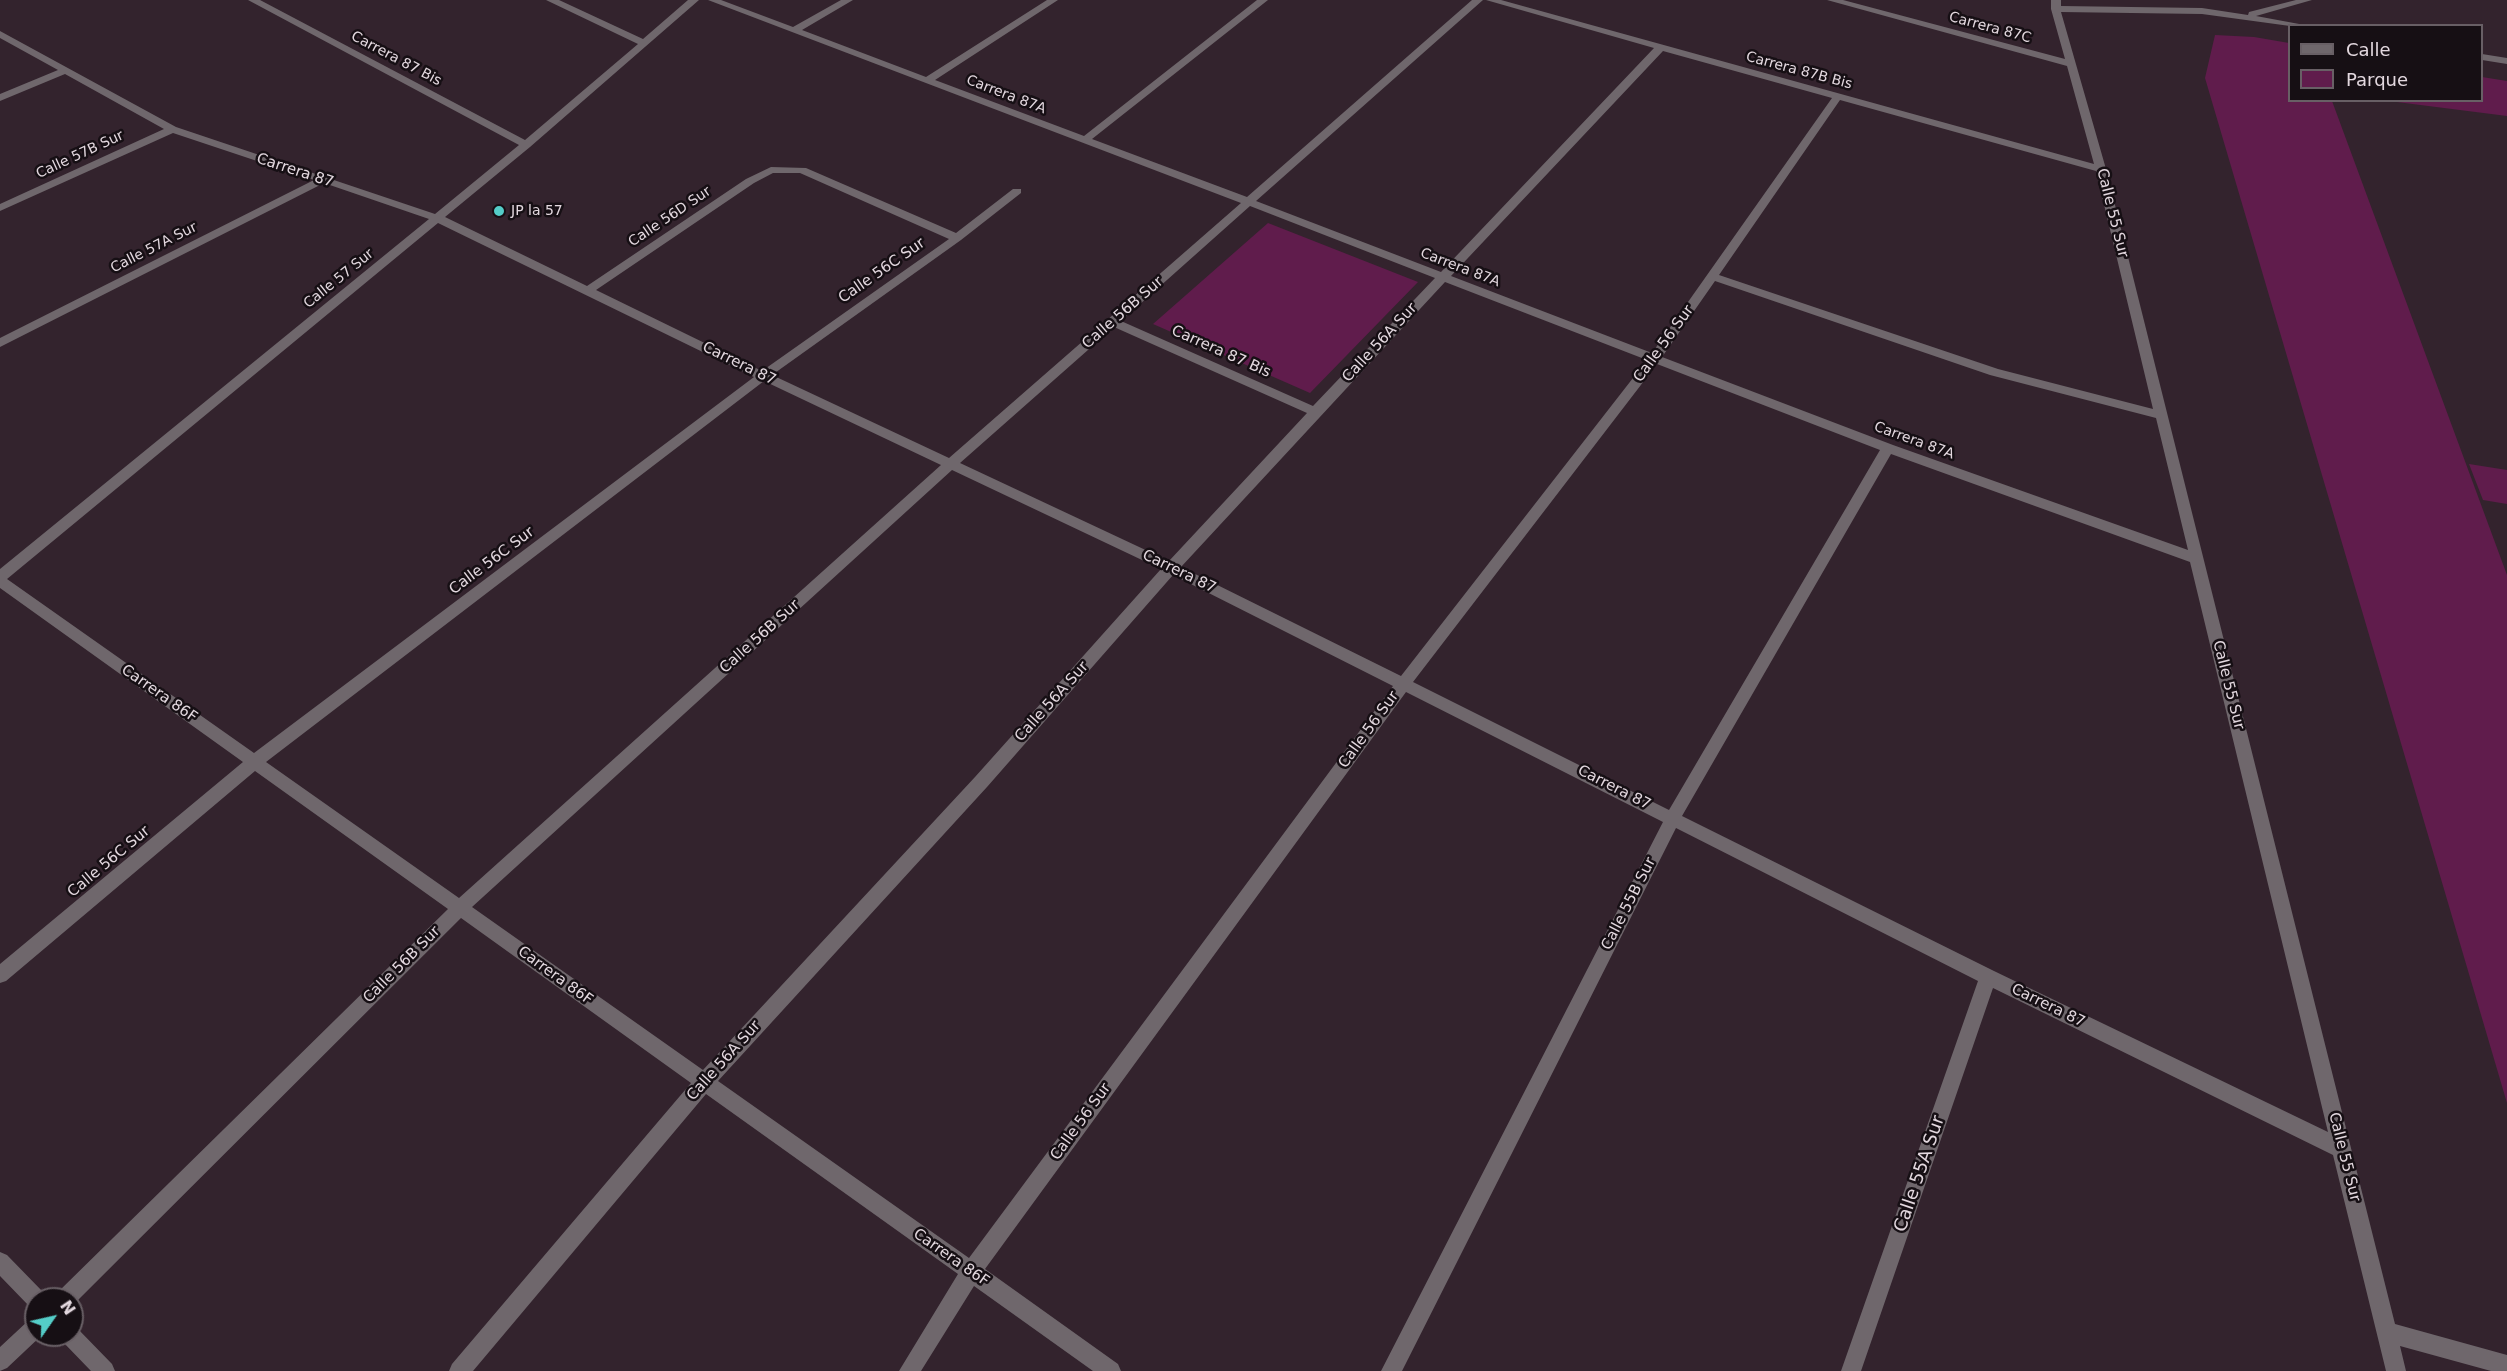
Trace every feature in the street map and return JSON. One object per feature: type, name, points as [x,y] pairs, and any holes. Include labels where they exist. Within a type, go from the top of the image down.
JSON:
[{"type":"street","name":"Carrera 87 Bis","points":[[253,0],[526,145]]},
{"type":"street","points":[[551,0],[644,44]]},
{"type":"street","name":"Calle 57 Sur","points":[[0,579],[526,145],[694,0]]},
{"type":"street","name":"Carrera 87A","points":[[713,0],[1249,202],[1888,448],[2197,559]]},
{"type":"street","points":[[795,30],[848,0]]},
{"type":"street","points":[[927,81],[1053,0]]},
{"type":"street","points":[[1084,141],[1263,0]]},
{"type":"street","name":"Calle 56B Sur","points":[[77,1287],[460,908],[952,464],[1478,0]]},
{"type":"street","name":"Carrera 87B Bis","points":[[1491,0],[2101,169]]},
{"type":"street","name":"Carrera 87C","points":[[1832,0],[2071,64]]},
{"type":"street","points":[[2153,8],[2161,0]]},
{"type":"street","points":[[2248,15],[2307,0]]},
{"type":"street","points":[[2056,5],[2153,8],[2248,15],[2295,24]]},
{"type":"street","name":"Calle 55 Sur","points":[[2056,5],[2101,169],[2396,1371]]},
{"type":"street","name":"Carrera 87","points":[[0,34],[172,129],[437,218],[763,376],[1171,568],[1988,977],[2342,1149]]},
{"type":"street","name":"Calle 56A Sur","points":[[459,1371],[704,1082],[981,782],[1171,568],[1315,412],[1661,47]]},
{"type":"street","points":[[2483,57],[2507,61]]},
{"type":"street","points":[[0,98],[64,71]]},
{"type":"street","name":"Calle 56 Sur","points":[[909,1371],[971,1272],[1404,683],[1655,358],[1838,96]]},
{"type":"street","name":"Calle 57B Sur","points":[[0,208],[172,129]]},
{"type":"street","name":"Calle 56D Sur","points":[[587,291],[750,181],[771,170],[802,170],[957,238]]},
{"type":"street","name":"Calle 57A Sur","points":[[0,344],[322,180]]},
{"type":"street","name":"Calle 56C Sur","points":[[0,975],[254,762],[763,376],[957,238],[1017,191]]},
{"type":"street","points":[[1712,276],[1994,372],[2162,415]]},
{"type":"street","name":"Carrera 87 Bis","points":[[1113,322],[1315,412]]},
{"type":"street","name":"Calle 55B Sur","points":[[1391,1371],[1673,818],[1888,448]]},
{"type":"street","name":"Carrera 86F","points":[[0,579],[1111,1371]]},
{"type":"street","name":"Calle 55A Sur","points":[[1851,1371],[1988,977]]},
{"type":"street","points":[[0,1262],[24,1287]]},
{"type":"street","points":[[2386,1332],[2507,1365]]},
{"type":"street","points":[[0,1361],[24,1338]]},
{"type":"street","points":[[82,1347],[105,1371]]},
{"type":"green space","points":[[2215,35],[2254,37],[2288,43],[2288,102],[2332,102],[2507,575],[2507,1103],[2205,78]]},
{"type":"green space","points":[[2483,77],[2507,81],[2507,116],[2397,102],[2483,102]]},
{"type":"green space","points":[[1268,223],[1418,282],[1310,393],[1153,324]]},
{"type":"green space","points":[[2469,464],[2507,470],[2507,504],[2483,500]]},
{"type":"place","name":"JP la 57","points":[[499,211]]}]
